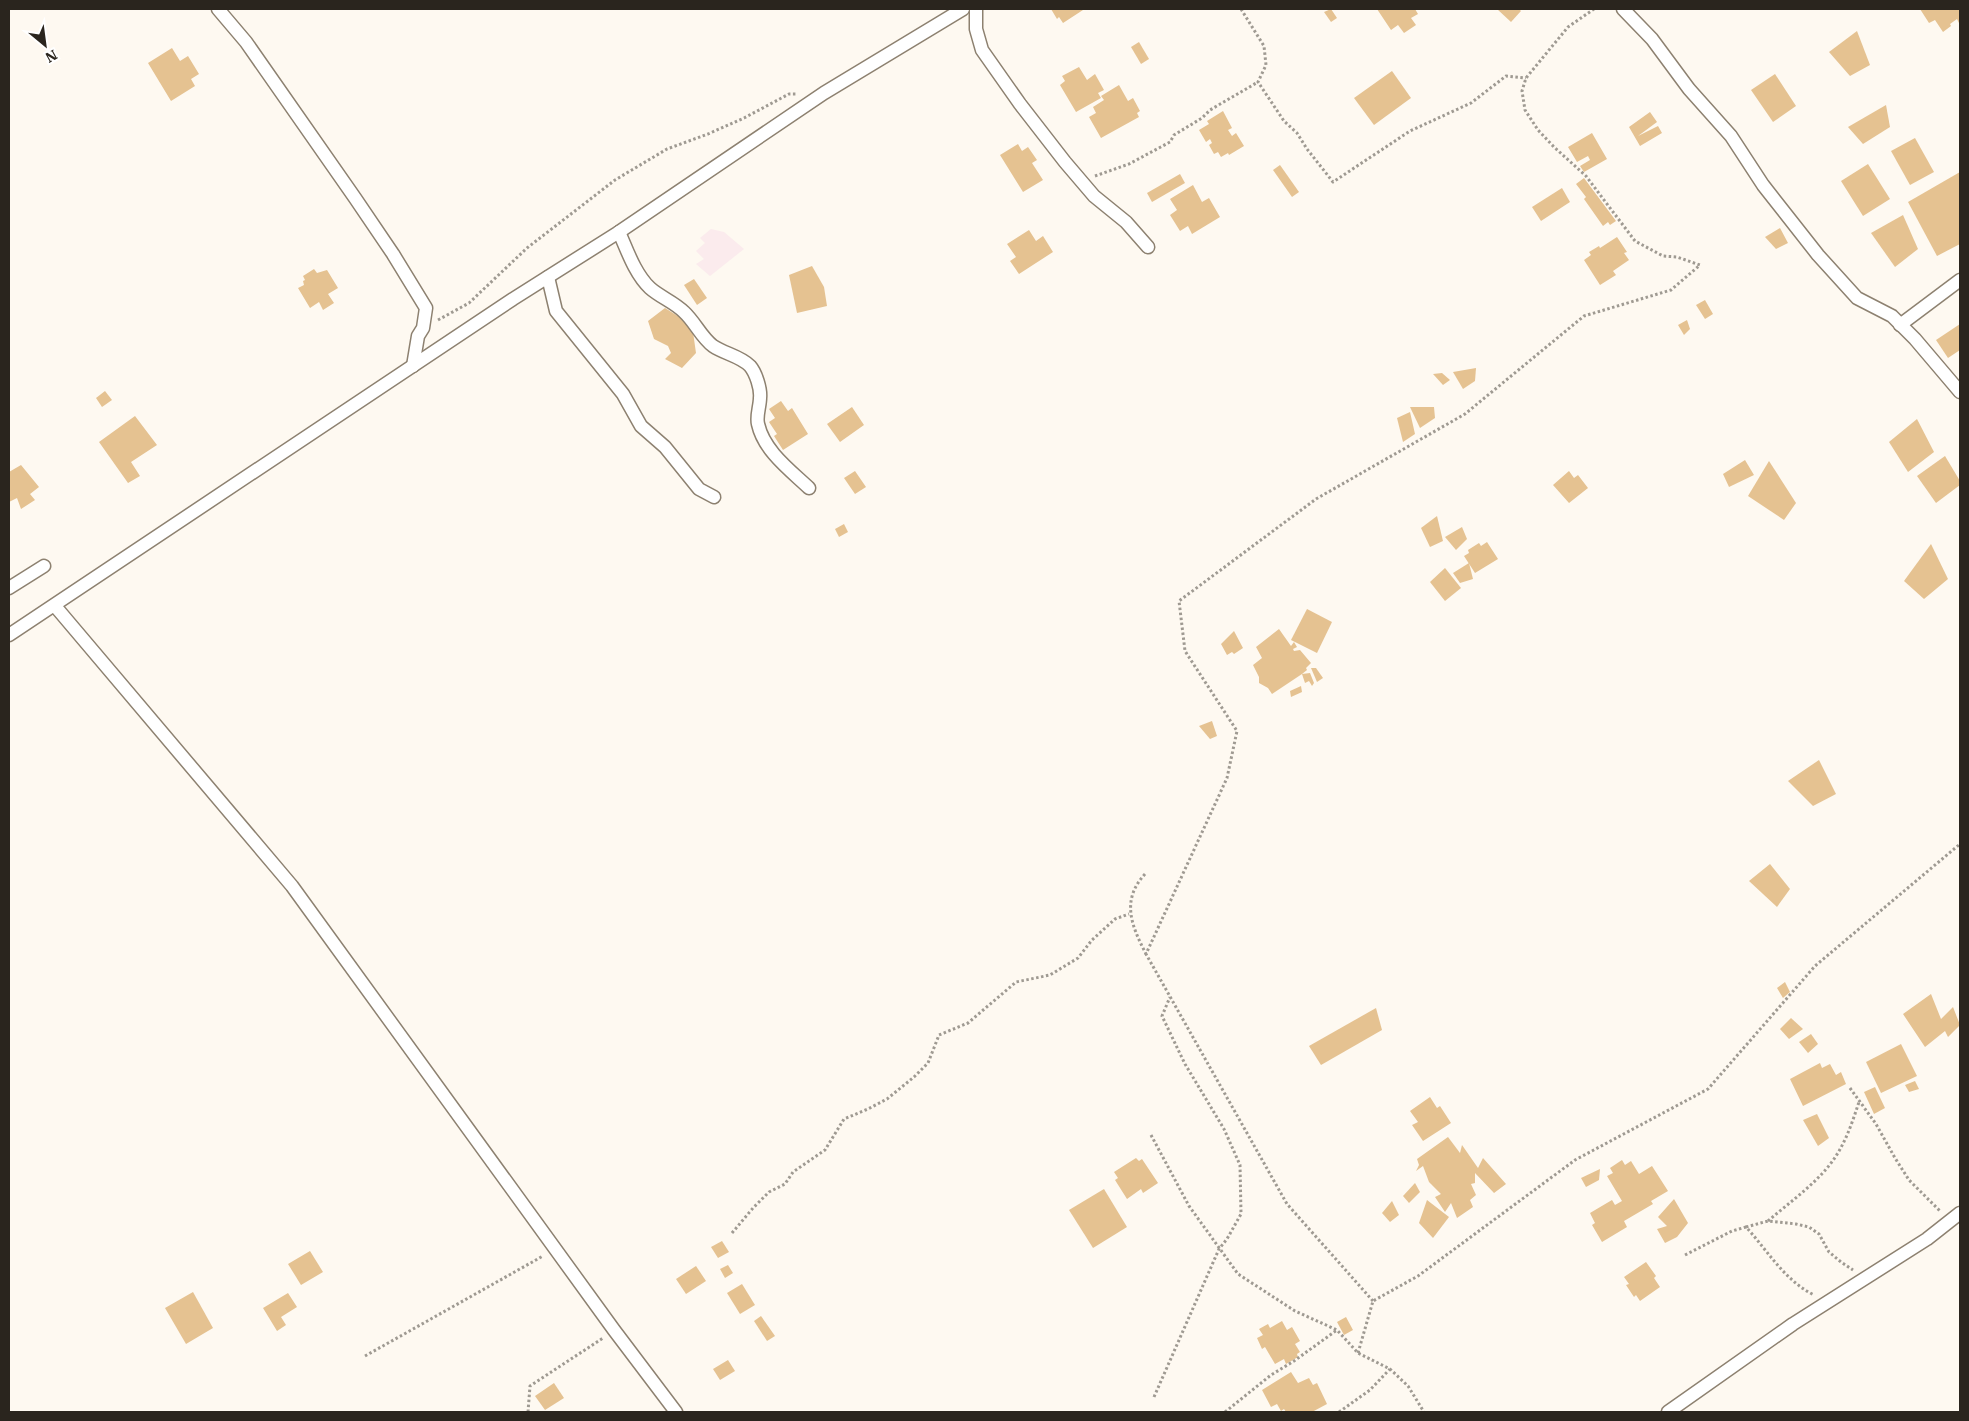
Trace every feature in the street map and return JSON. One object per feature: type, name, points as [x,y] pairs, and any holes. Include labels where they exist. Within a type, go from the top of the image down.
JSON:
[{"type":"street","points":[[218,9],[246,42],[394,254],[426,308],[423,328],[418,336],[413,366]]},
{"type":"street","points":[[9,635],[413,366],[619,232],[824,93],[963,9]]},
{"type":"street","points":[[976,9],[976,29],[982,50],[1026,111],[1094,196],[1126,222],[1148,247]]},
{"type":"street","points":[[1623,9],[1652,39],[1689,89],[1731,136],[1763,185],[1818,256],[1857,298],[1892,316],[1960,392]]},
{"type":"street","points":[[619,232],[642,280],[652,290],[683,311],[696,324],[704,338],[715,347],[732,354],[750,366],[757,378],[761,396],[757,422],[764,441],[809,488]]},
{"type":"street","points":[[548,277],[556,311],[623,394],[640,426],[665,447],[699,489],[714,497]]},
{"type":"street","points":[[1900,325],[1960,280]]},
{"type":"street","points":[[9,588],[44,566]]},
{"type":"street","points":[[55,606],[292,886],[614,1330],[676,1412]]},
{"type":"street","points":[[1668,1412],[1793,1324],[1927,1239],[1960,1213]]},
{"type":"path","points":[[1080,180],[1129,164],[1149,154],[1170,142],[1174,135],[1202,118],[1216,106],[1258,82],[1266,65],[1264,46],[1241,9]]},
{"type":"path","points":[[1146,954],[1227,778],[1236,731],[1185,651],[1179,601],[1316,499],[1466,414],[1584,316],[1671,290],[1700,265],[1677,257],[1663,256],[1635,241],[1586,176],[1554,148],[1533,124],[1524,110],[1522,91],[1526,78],[1568,27],[1594,9]]},
{"type":"path","points":[[1258,82],[1284,121],[1297,133],[1333,182],[1410,131],[1471,103],[1506,76],[1526,78]]},
{"type":"path","points":[[423,328],[469,302],[527,248],[615,180],[667,149],[735,122],[789,94],[798,94]]},
{"type":"path","points":[[1358,1353],[1373,1301],[1418,1276],[1575,1160],[1708,1089],[1815,966],[1960,844]]},
{"type":"path","points":[[1145,874],[1136,884],[1129,914],[1136,935],[1146,954],[1287,1204],[1373,1301]]},
{"type":"path","points":[[732,1233],[769,1192],[785,1184],[793,1172],[825,1150],[844,1119],[868,1109],[887,1098],[914,1077],[928,1063],[939,1035],[968,1024],[1016,982],[1050,975],[1078,958],[1092,940],[1115,919],[1129,914]]},
{"type":"path","points":[[1154,1397],[1219,1249],[1241,1214],[1240,1166],[1224,1129],[1185,1064],[1162,1016],[1170,996]]},
{"type":"path","points":[[1850,1088],[1876,1124],[1894,1158],[1909,1180],[1950,1221]]},
{"type":"path","points":[[1768,1221],[1812,1183],[1836,1156],[1860,1101]]},
{"type":"path","points":[[1151,1135],[1189,1206],[1238,1274],[1295,1311],[1336,1330],[1358,1353],[1390,1369],[1408,1386],[1424,1412]]},
{"type":"path","points":[[1684,1255],[1732,1231],[1746,1227],[1768,1221],[1796,1224],[1809,1227],[1818,1234],[1830,1252],[1841,1262],[1866,1278]]},
{"type":"path","points":[[1746,1227],[1780,1268],[1801,1288],[1828,1302]]},
{"type":"path","points":[[365,1356],[555,1249]]},
{"type":"path","points":[[528,1412],[530,1386],[614,1330]]},
{"type":"path","points":[[1226,1412],[1271,1375],[1294,1361],[1336,1330]]},
{"type":"path","points":[[1339,1412],[1370,1390],[1390,1369]]},
{"type":"shaded area","points":[[711,229],[724,232],[744,249],[710,276],[696,264],[704,259],[696,251],[705,243],[700,238]]},
{"type":"building","points":[[1051,9],[1083,10],[1063,23],[1059,17],[1057,19]]},
{"type":"building","points":[[1331,9],[1337,18],[1331,22],[1324,12]]},
{"type":"building","points":[[1377,9],[1415,9],[1418,14],[1411,18],[1416,25],[1404,33],[1398,25],[1391,30]]},
{"type":"building","points":[[1497,9],[1519,9],[1521,11],[1511,22]]},
{"type":"building","points":[[1920,9],[1960,9],[1960,22],[1957,19],[1943,32],[1935,20],[1929,23]]},
{"type":"building","points":[[1857,31],[1870,65],[1850,76],[1829,52]]},
{"type":"building","points":[[1139,42],[1149,59],[1141,64],[1131,47]]},
{"type":"building","points":[[172,48],[180,61],[188,56],[199,74],[191,79],[195,86],[171,101],[148,63]]},
{"type":"building","points":[[1079,67],[1087,80],[1095,74],[1104,90],[1098,93],[1101,98],[1076,112],[1060,85],[1065,81],[1062,76]]},
{"type":"building","points":[[1392,71],[1411,98],[1374,125],[1354,98]]},
{"type":"building","points":[[1775,74],[1796,106],[1773,122],[1751,90]]},
{"type":"building","points":[[1119,85],[1128,101],[1133,98],[1140,111],[1137,113],[1139,117],[1101,138],[1089,117],[1096,113],[1093,107],[1104,100],[1101,96]]},
{"type":"building","points":[[1886,105],[1890,127],[1863,144],[1848,127]]},
{"type":"building","points":[[1223,111],[1232,128],[1228,130],[1232,136],[1236,133],[1244,146],[1229,155],[1228,153],[1221,157],[1218,152],[1214,154],[1209,145],[1212,143],[1210,139],[1206,142],[1199,130],[1209,124],[1207,121]]},
{"type":"building","points":[[1650,112],[1657,122],[1638,136],[1658,126],[1662,133],[1640,146],[1629,127]]},
{"type":"building","points":[[1592,133],[1607,159],[1584,172],[1580,166],[1590,160],[1588,156],[1577,162],[1568,147]]},
{"type":"building","points":[[1915,138],[1934,172],[1910,185],[1891,151]]},
{"type":"building","points":[[1018,144],[1022,151],[1028,147],[1037,160],[1032,163],[1043,180],[1023,192],[1000,155]]},
{"type":"building","points":[[1868,164],[1890,199],[1863,216],[1841,181]]},
{"type":"building","points":[[1280,165],[1299,192],[1292,197],[1273,170]]},
{"type":"building","points":[[1960,172],[1960,244],[1937,256],[1908,202]]},
{"type":"building","points":[[1180,174],[1185,183],[1152,202],[1147,193]]},
{"type":"building","points":[[1584,178],[1616,221],[1610,225],[1608,222],[1603,226],[1584,199],[1586,197],[1576,184]]},
{"type":"building","points":[[1193,185],[1202,202],[1209,198],[1220,217],[1192,234],[1188,226],[1180,231],[1170,215],[1177,210],[1170,199]]},
{"type":"building","points":[[1562,188],[1570,202],[1541,221],[1532,207]]},
{"type":"building","points":[[1903,215],[1918,249],[1895,267],[1871,233]]},
{"type":"building","points":[[1780,228],[1788,243],[1776,249],[1765,237]]},
{"type":"building","points":[[1029,230],[1036,241],[1043,236],[1053,252],[1019,274],[1010,261],[1016,257],[1007,244]]},
{"type":"building","points":[[1617,237],[1627,252],[1624,253],[1629,260],[1613,271],[1616,275],[1600,285],[1584,260],[1591,255],[1589,252],[1599,246],[1600,248]]},
{"type":"building","points":[[812,266],[824,287],[827,306],[797,313],[789,275]]},
{"type":"building","points":[[314,269],[317,273],[327,270],[338,288],[328,294],[334,303],[323,310],[319,302],[310,308],[298,288],[304,285],[303,281],[305,280],[303,276]]},
{"type":"building","points":[[694,279],[707,298],[697,305],[684,285]]},
{"type":"building","points":[[1705,300],[1713,314],[1705,319],[1696,305]]},
{"type":"building","points":[[665,308],[692,325],[696,353],[682,368],[665,359],[671,353],[668,346],[654,339],[648,321]]},
{"type":"building","points":[[1687,320],[1690,329],[1684,335],[1678,325]]},
{"type":"building","points":[[1960,324],[1960,350],[1948,358],[1936,340]]},
{"type":"building","points":[[1476,368],[1475,381],[1463,389],[1453,372]]},
{"type":"building","points":[[1442,373],[1450,380],[1443,385],[1433,374]]},
{"type":"building","points":[[105,391],[112,400],[102,407],[96,398]]},
{"type":"building","points":[[781,401],[788,411],[792,408],[808,434],[783,450],[774,436],[777,434],[769,422],[775,418],[769,409]]},
{"type":"building","points":[[852,407],[864,425],[840,442],[827,424]]},
{"type":"building","points":[[1410,407],[1434,407],[1435,418],[1420,428]]},
{"type":"building","points":[[1410,412],[1415,434],[1403,442],[1397,418]]},
{"type":"building","points":[[135,416],[157,445],[131,462],[140,476],[128,483],[99,442]]},
{"type":"building","points":[[1917,419],[1934,452],[1908,472],[1889,442]]},
{"type":"building","points":[[1945,456],[1960,481],[1960,485],[1936,503],[1917,476]]},
{"type":"building","points":[[1745,460],[1754,475],[1729,487],[1723,474]]},
{"type":"building","points":[[1769,461],[1796,503],[1784,520],[1748,496]]},
{"type":"building","points":[[21,465],[39,487],[30,494],[35,500],[21,509],[17,498],[9,502],[9,472]]},
{"type":"building","points":[[855,471],[866,487],[855,494],[844,478]]},
{"type":"building","points":[[1569,471],[1574,478],[1578,475],[1588,488],[1569,503],[1553,485]]},
{"type":"building","points":[[1437,516],[1443,541],[1430,547],[1421,528]]},
{"type":"building","points":[[844,524],[848,532],[839,537],[835,529]]},
{"type":"building","points":[[1462,527],[1467,539],[1456,550],[1445,537]]},
{"type":"building","points":[[1487,542],[1498,559],[1475,573],[1464,556],[1469,553],[1468,550],[1479,543],[1481,546]]},
{"type":"building","points":[[1931,544],[1948,579],[1924,599],[1904,581]]},
{"type":"building","points":[[1469,563],[1473,579],[1460,583],[1453,573]]},
{"type":"building","points":[[1445,568],[1461,588],[1445,601],[1430,582]]},
{"type":"building","points":[[1307,609],[1332,622],[1317,653],[1291,640]]},
{"type":"building","points":[[1279,629],[1291,646],[1294,642],[1297,647],[1293,649],[1294,651],[1300,650],[1311,663],[1302,674],[1272,694],[1268,688],[1259,683],[1259,677],[1253,665],[1262,658],[1256,647]]},
{"type":"building","points":[[1234,631],[1243,648],[1234,654],[1232,652],[1227,655],[1221,644]]},
{"type":"building","points":[[1311,668],[1316,668],[1323,678],[1317,682]]},
{"type":"building","points":[[1310,673],[1314,683],[1312,686],[1309,681],[1305,683],[1302,674]]},
{"type":"building","points":[[1301,686],[1302,692],[1291,697],[1290,691]]},
{"type":"building","points":[[1212,721],[1217,736],[1210,739],[1199,726]]},
{"type":"building","points":[[1819,760],[1836,794],[1813,806],[1788,781]]},
{"type":"building","points":[[1770,864],[1790,889],[1777,907],[1749,881]]},
{"type":"building","points":[[1785,982],[1790,992],[1783,998],[1777,988]]},
{"type":"building","points":[[1931,994],[1941,1019],[1953,1007],[1960,1025],[1948,1037],[1945,1031],[1925,1047],[1903,1014]]},
{"type":"building","points":[[1376,1008],[1382,1030],[1321,1065],[1309,1046]]},
{"type":"building","points":[[1791,1018],[1803,1029],[1789,1039],[1780,1029]]},
{"type":"building","points":[[1811,1034],[1818,1044],[1808,1053],[1799,1042]]},
{"type":"building","points":[[1901,1044],[1917,1076],[1881,1093],[1866,1062]]},
{"type":"building","points":[[1820,1063],[1822,1068],[1830,1064],[1836,1075],[1841,1072],[1846,1084],[1803,1106],[1790,1079]]},
{"type":"building","points":[[1915,1081],[1919,1089],[1909,1092],[1905,1085]]},
{"type":"building","points":[[1875,1087],[1885,1108],[1874,1114],[1864,1092]]},
{"type":"building","points":[[1430,1097],[1437,1108],[1440,1106],[1451,1123],[1423,1141],[1412,1125],[1418,1122],[1410,1111]]},
{"type":"building","points":[[1817,1114],[1829,1138],[1818,1146],[1803,1120]]},
{"type":"building","points":[[1448,1137],[1460,1153],[1462,1145],[1478,1168],[1483,1158],[1506,1184],[1494,1193],[1475,1173],[1475,1183],[1471,1184],[1476,1195],[1470,1200],[1473,1207],[1457,1218],[1451,1203],[1445,1212],[1435,1197],[1441,1194],[1429,1182],[1423,1166],[1416,1171],[1419,1165],[1417,1159]]},
{"type":"building","points":[[1136,1158],[1139,1161],[1142,1159],[1158,1183],[1143,1193],[1141,1189],[1127,1199],[1115,1180],[1118,1178],[1114,1172]]},
{"type":"building","points":[[1622,1160],[1625,1165],[1631,1161],[1639,1174],[1652,1166],[1668,1191],[1651,1201],[1653,1204],[1624,1221],[1627,1227],[1602,1242],[1592,1225],[1595,1223],[1590,1213],[1612,1200],[1615,1205],[1622,1201],[1607,1176],[1613,1173],[1610,1168]]},
{"type":"building","points":[[1600,1169],[1599,1180],[1586,1187],[1581,1178]]},
{"type":"building","points":[[1415,1183],[1420,1192],[1409,1203],[1403,1196]]},
{"type":"building","points":[[1104,1189],[1127,1227],[1093,1248],[1069,1210]]},
{"type":"building","points":[[1674,1199],[1688,1223],[1677,1237],[1665,1243],[1657,1229],[1667,1226],[1658,1217]]},
{"type":"building","points":[[1427,1200],[1449,1217],[1433,1238],[1419,1223]]},
{"type":"building","points":[[1392,1201],[1399,1215],[1390,1222],[1382,1213]]},
{"type":"building","points":[[722,1241],[729,1252],[718,1258],[711,1247]]},
{"type":"building","points":[[310,1251],[323,1272],[301,1285],[288,1264]]},
{"type":"building","points":[[1646,1262],[1656,1276],[1654,1278],[1660,1287],[1640,1301],[1636,1295],[1634,1297],[1626,1285],[1629,1284],[1624,1277]]},
{"type":"building","points":[[728,1265],[733,1273],[725,1278],[720,1269]]},
{"type":"building","points":[[696,1266],[706,1281],[686,1294],[676,1279]]},
{"type":"building","points":[[742,1284],[755,1305],[740,1314],[727,1293]]},
{"type":"building","points":[[193,1292],[213,1328],[186,1344],[165,1308]]},
{"type":"building","points":[[288,1293],[297,1307],[281,1317],[286,1325],[277,1331],[263,1308]]},
{"type":"building","points":[[761,1316],[775,1336],[767,1341],[754,1321]]},
{"type":"building","points":[[1346,1317],[1353,1330],[1344,1335],[1337,1322]]},
{"type":"building","points":[[1282,1321],[1287,1330],[1292,1327],[1300,1341],[1295,1344],[1300,1352],[1297,1354],[1298,1357],[1286,1364],[1284,1359],[1275,1364],[1265,1347],[1262,1349],[1257,1338],[1263,1335],[1259,1329],[1268,1324],[1270,1328]]},
{"type":"building","points":[[728,1360],[735,1371],[720,1380],[713,1369]]},
{"type":"building","points":[[1291,1372],[1298,1383],[1309,1378],[1313,1385],[1317,1383],[1327,1404],[1312,1412],[1286,1412],[1284,1409],[1281,1411],[1277,1404],[1271,1407],[1262,1390]]},
{"type":"building","points":[[554,1383],[564,1398],[545,1410],[535,1396]]}]
